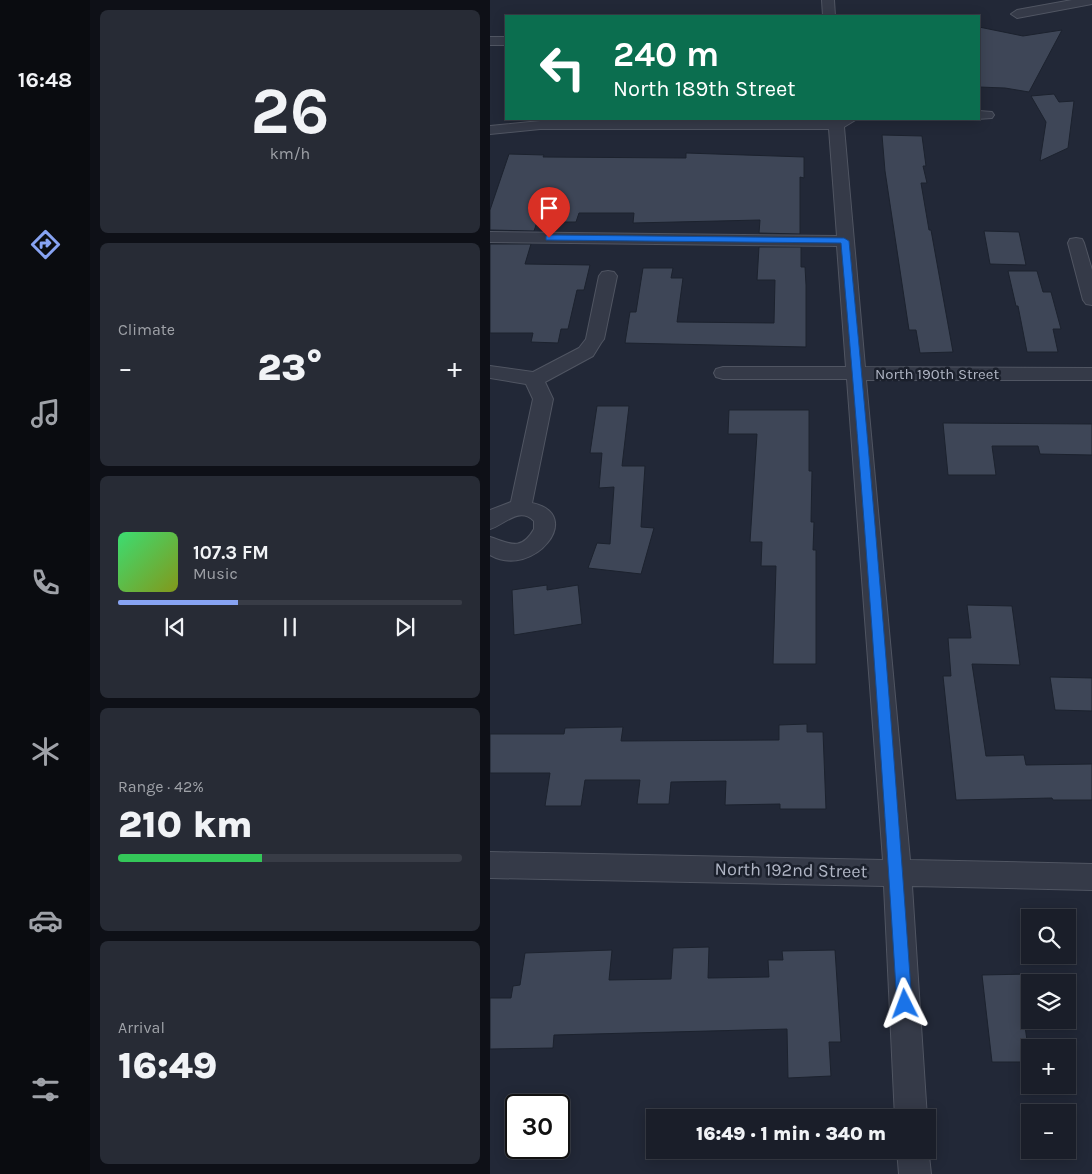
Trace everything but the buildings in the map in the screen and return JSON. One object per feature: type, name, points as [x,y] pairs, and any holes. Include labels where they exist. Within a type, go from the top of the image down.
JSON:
[{"type":"street","points":[[828,0],[829,15]]},
{"type":"street","points":[[1017,14],[1092,0]]},
{"type":"street","points":[[490,42],[505,41]]},
{"type":"street","points":[[490,130],[540,126],[841,121],[844,241],[857,374],[897,872],[910,1109]]},
{"type":"street","points":[[490,237],[844,241]]},
{"type":"street","points":[[1076,243],[1092,300]]},
{"type":"street","points":[[534,380],[586,352],[595,339],[608,276]]},
{"type":"street","points":[[490,372],[525,376],[534,380],[543,399],[520,508]]},
{"type":"street","name":"North 190th Street","points":[[723,373],[1092,374]]},
{"type":"street","points":[[490,521],[500,513],[520,508],[538,513],[544,519],[546,526],[544,534],[539,541],[521,552],[500,552],[490,546]]},
{"type":"street","name":"North 192nd Street","points":[[490,865],[1092,877]]},
{"type":"street","points":[[914,1159],[915,1174]]},
{"type":"route","points":[[549,238],[844,241],[857,374],[891,796],[905,1004]]}]
